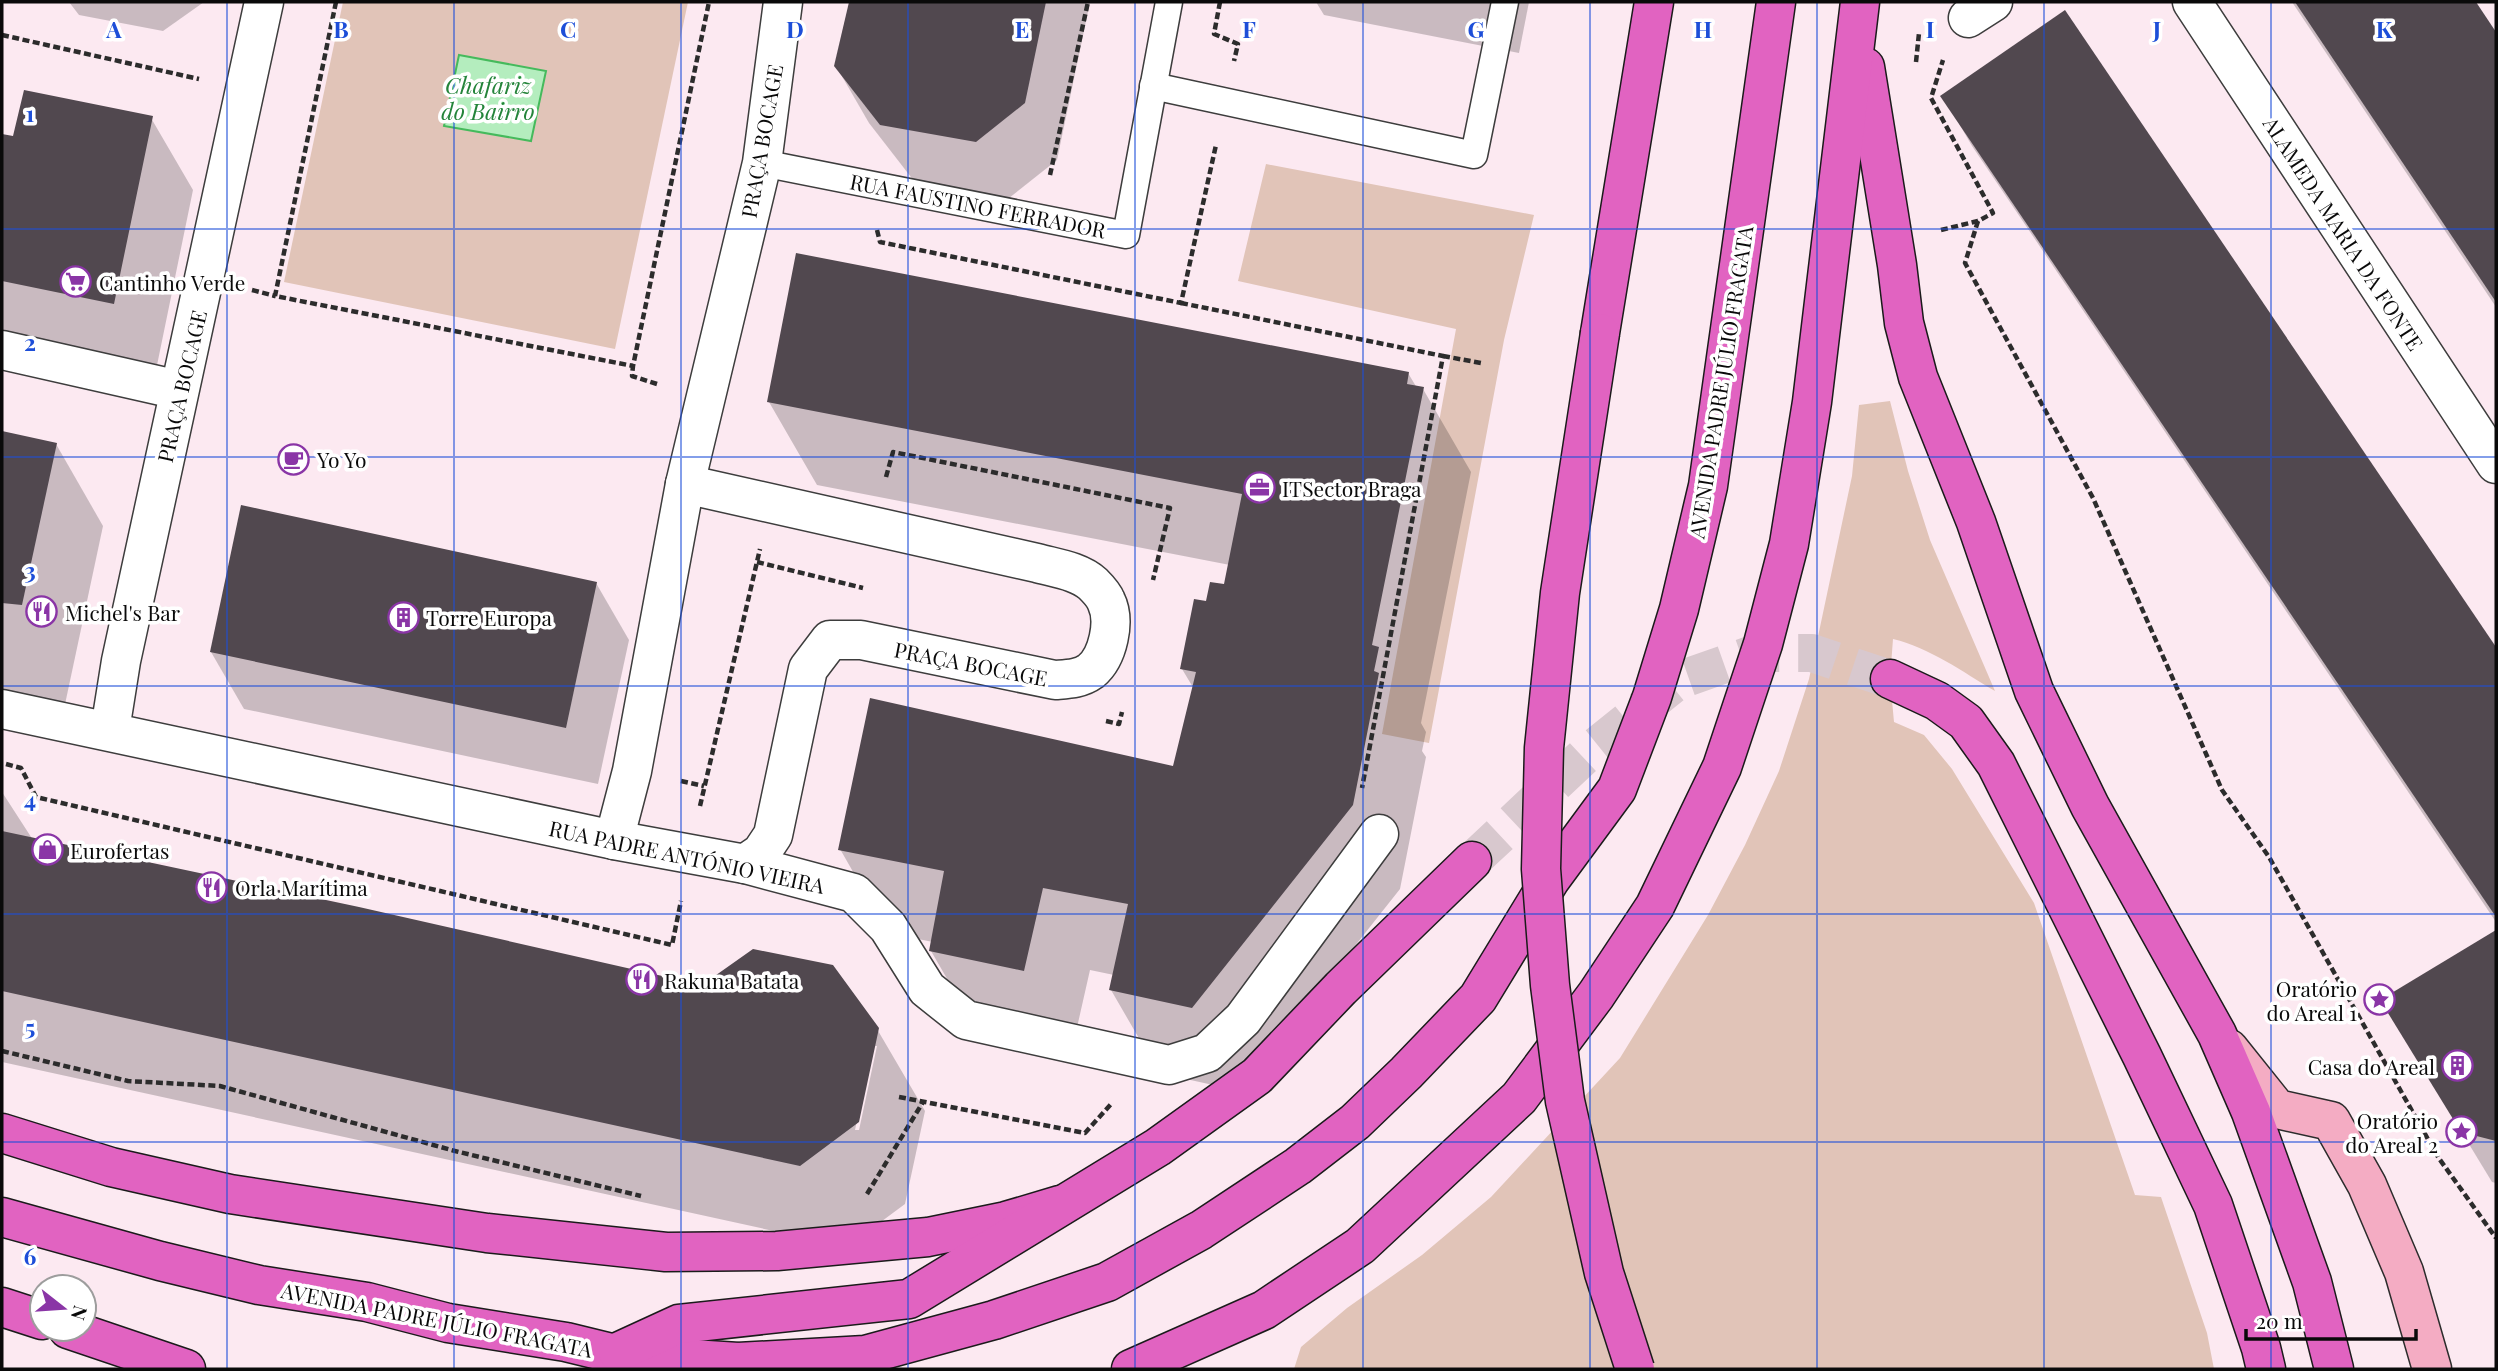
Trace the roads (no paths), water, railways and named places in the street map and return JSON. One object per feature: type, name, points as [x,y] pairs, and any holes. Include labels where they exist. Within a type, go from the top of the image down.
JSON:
[{"type":"highway","points":[[1635,1369],[1604,1272],[1565,1101],[1550,985],[1541,869],[1544,748],[1560,593],[1654,2]]},
{"type":"highway","name":"AVENIDA PADRE JÚLIO FRAGATA","points":[[2,1217],[258,1285],[367,1302],[448,1323],[566,1342],[615,1354],[738,1362],[865,1355],[994,1320],[1107,1282],[1201,1230],[1298,1166],[1354,1122],[1406,1073],[1478,998],[1550,880],[1617,789],[1652,697],[1679,609],[1708,486],[1776,2]]},
{"type":"highway","points":[[1859,11],[1897,265],[1903,323],[1919,377],[1976,522],[2034,691],[2090,806],[2217,1034],[2251,1112],[2312,1282],[2334,1369]]},
{"type":"highway","points":[[1131,1369],[1264,1310],[1360,1246],[1519,1098],[1596,995],[1655,906],[1723,767],[1763,644],[1789,544],[1812,402],[1859,11]]},
{"type":"highway","points":[[1890,679],[1937,701],[1966,723],[1996,764],[2136,1043],[2213,1205],[2266,1369]]},
{"type":"highway","points":[[615,1354],[678,1324],[909,1299],[1158,1147],[1257,1076],[1341,988],[1472,861]]},
{"type":"highway","points":[[2,1133],[111,1167],[230,1194],[486,1233],[666,1252],[777,1251],[928,1237],[1006,1221],[1060,1205]]},
{"type":"highway","points":[[98,1339],[186,1369]]},
{"type":"street","name":"PRAÇA BOCAGE","points":[[110,730],[121,661],[264,2]]},
{"type":"street","name":"PRAÇA BOCAGE","points":[[614,840],[632,771],[685,484],[762,163],[783,2]]},
{"type":"street","name":"ALAMEDA MARIA DA FONTE","points":[[2192,2],[2496,464]]},
{"type":"street","points":[[2,350],[179,390]]},
{"type":"street","name":"PRAÇA BOCAGE","points":[[685,484],[1074,573],[1092,583],[1107,601],[1110,622],[1107,646],[1100,662],[1084,675],[1067,680],[1055,680],[861,640],[830,640],[808,669],[773,835],[761,853],[745,864]]},
{"type":"street","name":"RUA PADRE ANTÓNIO VIEIRA","points":[[2,709],[614,840],[745,864],[854,893],[888,927],[927,989],[966,1020],[1169,1065],[1207,1053],[1243,1019],[1378,834]]},
{"type":"street","points":[[2217,1034],[2277,1109],[2331,1121],[2367,1185],[2404,1272],[2431,1369]]},
{"type":"lane","name":"RUA FAUSTINO FERRADOR","points":[[762,163],[1126,235],[1169,2]]},
{"type":"lane","points":[[1153,86],[1474,155],[1505,2]]},
{"type":"water","name":"Chafariz do Bairro","points":[[459,55],[546,71],[531,141],[444,126]]},
{"type":"tunnel","points":[[1472,861],[1583,757],[1677,681],[1756,653],[1812,653],[1890,679]]},
{"type":"place","name":"Cantinho Verde","points":[[76,282]]},
{"type":"place","name":"Yo Yo","points":[[294,459]]},
{"type":"place","name":"ITSector Braga","points":[[1259,488]]},
{"type":"place","name":"Michel's Bar","points":[[42,612]]},
{"type":"place","name":"Torre Europa","points":[[403,617]]},
{"type":"place","name":"Eurofertas","points":[[47,850]]},
{"type":"place","name":"Orla Marítima","points":[[212,887]]},
{"type":"place","name":"Rakuna Batata","points":[[641,980]]},
{"type":"place","name":"Oratório do Areal 1","points":[[2380,1000]]},
{"type":"place","name":"Casa do Areal","points":[[2458,1066]]},
{"type":"place","name":"Oratório do Areal 2","points":[[2461,1132]]}]
